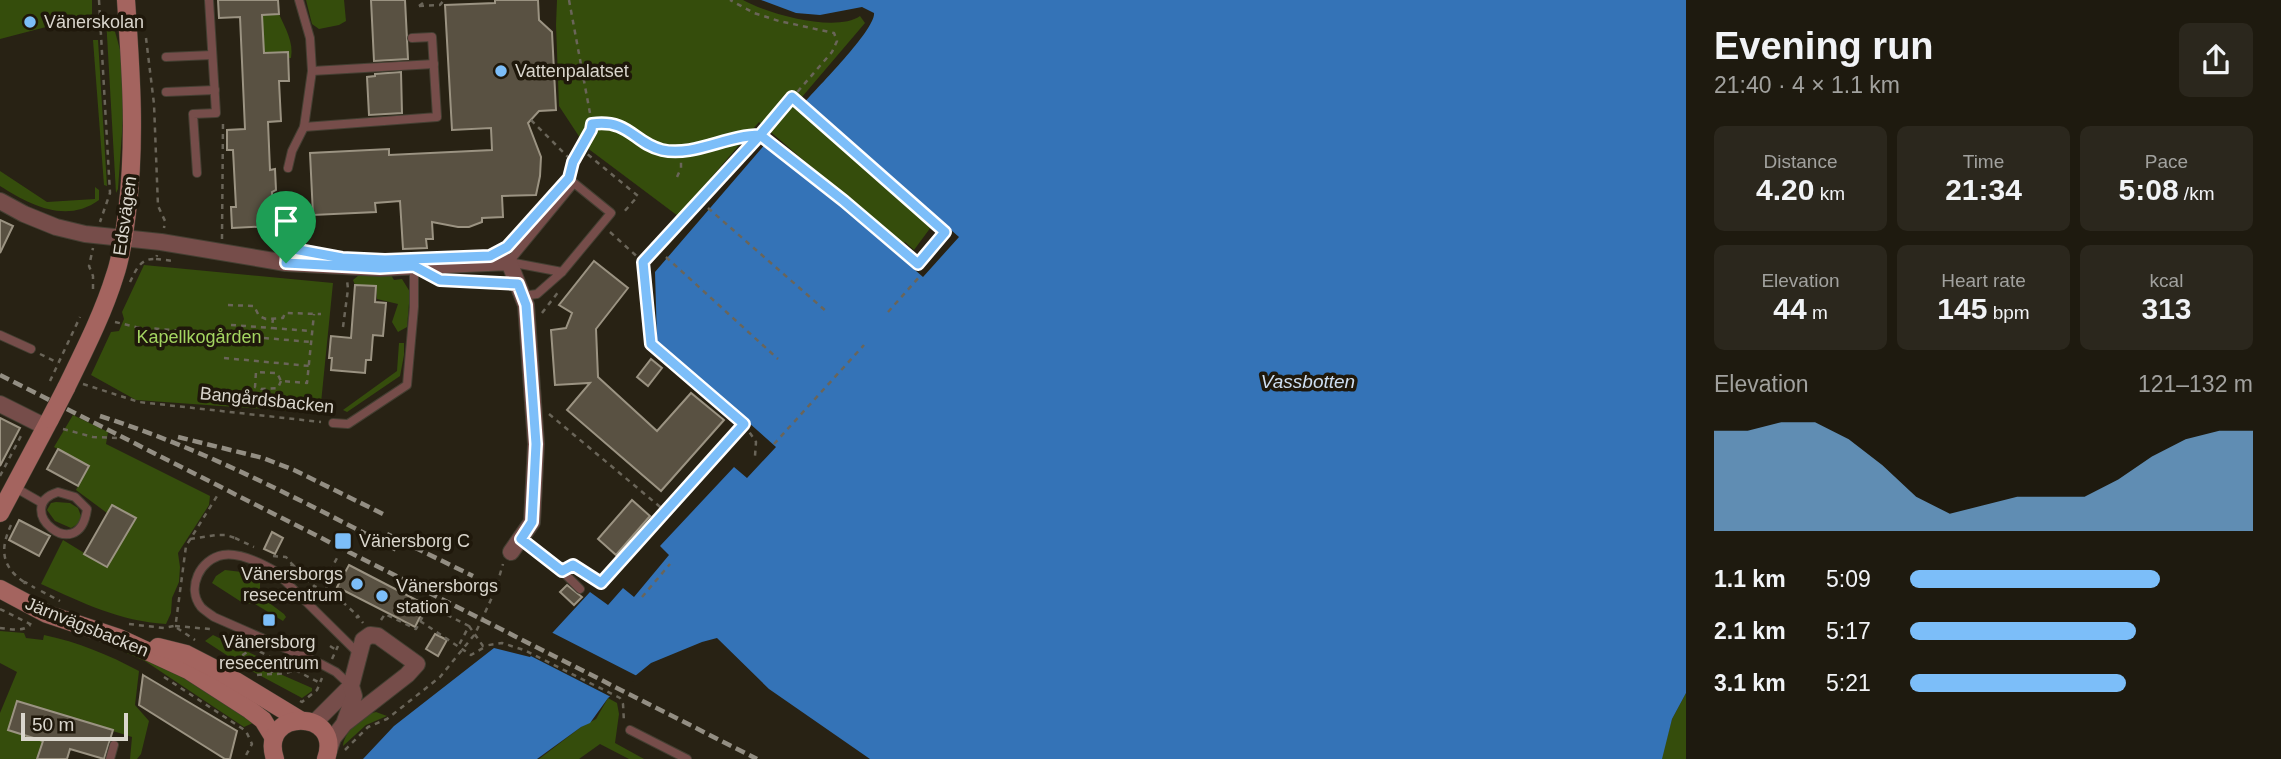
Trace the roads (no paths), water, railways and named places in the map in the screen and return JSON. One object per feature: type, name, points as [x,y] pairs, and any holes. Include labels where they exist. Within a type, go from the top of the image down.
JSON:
[{"type":"main road","name":"Edsvägen","points":[[7,515],[7,481],[66,384],[105,305],[116,273],[124,238],[130,189],[133,130],[127,0]]},
{"type":"main road","name":"Järnvägsbacken","points":[[13,590],[56,618],[121,630],[188,670],[263,720],[272,750]]},
{"type":"main road","points":[[121,630],[186,654],[307,722],[326,736],[329,757]]},
{"type":"main road","points":[[272,750],[285,725],[307,722]]},
{"type":"street","points":[[0,201],[56,227],[286,263],[380,268],[509,262],[526,305],[536,444],[532,522],[511,552]]},
{"type":"street","points":[[0,404],[42,422]]},
{"type":"street","points":[[329,757],[334,738],[344,724],[417,664],[378,636],[370,635],[363,640],[351,686],[354,696],[344,724]]},
{"type":"street","points":[[307,722],[351,686]]},
{"type":"lane","points":[[197,173],[193,114],[216,113],[208,0]]},
{"type":"lane","points":[[288,169],[292,151],[304,127],[312,71],[310,38],[299,0]]},
{"type":"lane","points":[[304,127],[437,117],[432,37],[412,38]]},
{"type":"lane","points":[[166,57],[212,55]]},
{"type":"lane","points":[[312,71],[434,64]]},
{"type":"lane","points":[[166,92],[215,90]]},
{"type":"lane","points":[[414,266],[440,280],[537,294],[562,272],[611,213],[573,183],[509,262],[562,272]]},
{"type":"lane","points":[[286,263],[290,229],[289,198]]},
{"type":"lane","name":"Bangårdsbacken","points":[[333,423],[348,424],[407,385],[414,307],[414,266]]},
{"type":"lane","points":[[0,335],[31,349]]},
{"type":"lane","points":[[7,481],[42,503]]},
{"type":"lane","points":[[58,492],[75,496],[87,509],[81,528],[72,534],[60,533],[51,528],[44,522],[42,503],[48,495],[58,492]]},
{"type":"lane","points":[[521,539],[580,589]]},
{"type":"lane","points":[[351,686],[336,672],[321,664],[214,617],[203,609],[195,592],[200,571],[209,560],[222,555],[238,556],[266,566],[275,571],[358,653]]},
{"type":"lane","points":[[630,730],[687,759]]},
{"type":"lane","points":[[110,759],[114,745]]},
{"type":"water","name":"Vassbotten","points":[[761,0],[1686,0],[1686,693],[1672,719],[1662,759],[870,759],[769,689],[717,638],[651,663],[608,698],[590,723],[537,759],[363,759],[394,726],[494,648],[530,657],[590,592],[608,605],[623,588],[634,597],[669,555],[660,546],[734,467],[747,478],[776,447],[657,341],[655,272],[767,142],[923,277],[959,237],[805,102],[866,32],[874,13],[862,7],[820,15],[796,13]]},
{"type":"railway","points":[[0,375],[757,759]]},
{"type":"railway","points":[[100,416],[214,460],[288,494],[397,550]]},
{"type":"railway","points":[[178,437],[263,458],[294,470],[383,514]]},
{"type":"railway","points":[[387,534],[473,576]]},
{"type":"place","name":"Vänerskolan","points":[[30,22]]},
{"type":"place","name":"Vattenpalatset","points":[[501,71]]},
{"type":"place","name":"Vänersborg C","points":[[343,541]]},
{"type":"place","name":"Vänersborgs resecentrum","points":[[357,584]]},
{"type":"place","name":"Vänersborgs station","points":[[382,596]]},
{"type":"place","name":"Vänersborg resecentrum","points":[[269,620]]},
{"type":"park label","name":"Kapellkogården","points":[[199,337]]}]
